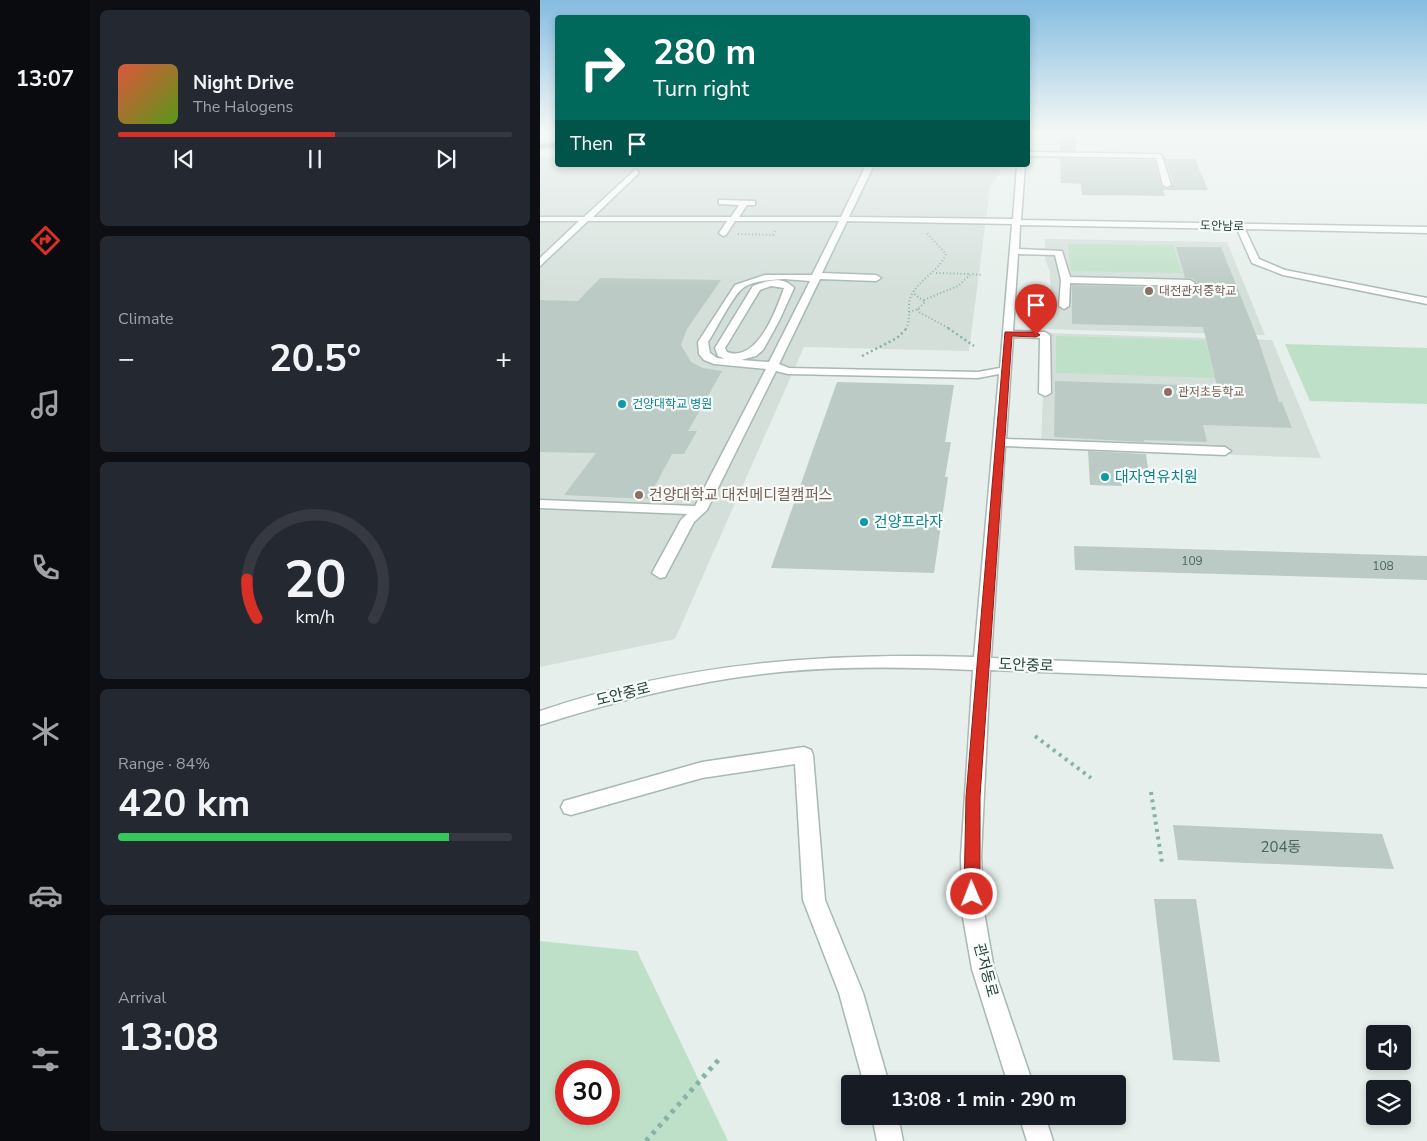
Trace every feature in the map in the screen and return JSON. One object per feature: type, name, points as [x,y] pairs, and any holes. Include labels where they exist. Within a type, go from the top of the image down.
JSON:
[{"type":"street","points":[[540,263],[622,185]]},
{"type":"street","points":[[660,573],[688,520],[700,510],[773,366],[860,185]]},
{"type":"street","name":"관저동로","points":[[1018,1075],[983,969],[973,912],[973,797],[1020,185]]},
{"type":"street","points":[[722,202],[754,203]]},
{"type":"street","points":[[723,233],[744,202]]},
{"type":"street","name":"도안남로","points":[[540,219],[1017,221],[1427,230]]},
{"type":"street","points":[[1240,226],[1256,261],[1260,264],[1283,272],[1427,301]]},
{"type":"street","points":[[1014,251],[1059,253],[1066,280],[1064,306]]},
{"type":"street","points":[[876,278],[769,277],[746,282],[734,292],[703,342],[702,349],[724,357],[773,366],[788,371],[969,375],[1005,370]]},
{"type":"street","points":[[1066,280],[1190,283]]},
{"type":"street","points":[[775,283],[788,286],[789,291],[759,349],[751,354],[724,357],[756,288],[775,283]]},
{"type":"street","points":[[1008,334],[1045,335],[1045,393]]},
{"type":"street","points":[[999,442],[1225,451]]},
{"type":"street","points":[[540,504],[700,510]]},
{"type":"street","name":"도안중로","points":[[540,718],[575,706],[669,683],[780,666],[910,661],[1427,680]]},
{"type":"street","points":[[571,807],[702,770],[804,755],[814,900],[851,993],[874,1075]]},
{"type":"street","points":[[887,1125],[890,1141]]},
{"type":"street","points":[[1035,1125],[1040,1141]]},
{"type":"path","points":[[862,356],[899,336],[906,330],[909,320],[909,300],[913,293],[943,265],[946,254],[929,237],[923,225]]},
{"type":"path","points":[[936,273],[983,275]]},
{"type":"path","points":[[924,300],[958,286],[971,274]]},
{"type":"path","points":[[913,293],[924,300]]},
{"type":"path","points":[[909,312],[923,305],[924,300]]},
{"type":"path","points":[[918,309],[919,312],[948,328],[974,346]]},
{"type":"path","points":[[1035,736],[1091,778]]},
{"type":"path","points":[[1151,792],[1162,863]]},
{"type":"path","points":[[646,1141],[721,1057]]},
{"type":"shaded area","name":"건양대학교 대전메디컬캠퍼스","points":[[540,185],[991,185],[969,351],[804,347],[675,639],[540,667]]},
{"type":"shaded area","name":"대전관저중학교","points":[[1045,239],[1227,242],[1265,335],[1043,329],[1051,310],[1050,272],[1045,259]]},
{"type":"shaded area","name":"관저초등학교","points":[[1045,333],[1272,340],[1321,458],[1041,448]]},
{"type":"green space","points":[[1068,244],[1173,245],[1182,273],[1071,271]]},
{"type":"green space","points":[[1056,336],[1205,340],[1215,378],[1056,373]]},
{"type":"green space","points":[[1285,344],[1427,348],[1427,404],[1310,401]]},
{"type":"green space","points":[[540,941],[637,951],[728,1141],[540,1141]]},
{"type":"building","points":[[1081,185],[1161,185],[1166,189],[1171,185],[1206,185],[1208,190],[1163,190],[1165,196],[1082,195]]},
{"type":"building","points":[[1176,247],[1221,247],[1259,342],[1279,402],[1282,402],[1292,428],[1203,425],[1207,442],[1144,440],[1144,442],[1054,437],[1055,381],[1217,386],[1203,327],[1072,324],[1072,285],[1190,288],[1196,285],[1197,282],[1191,278],[1185,278]]},
{"type":"building","name":"건양대학교 병원","points":[[600,278],[721,280],[687,329],[681,345],[691,362],[703,368],[722,371],[688,431],[697,431],[684,454],[672,454],[648,499],[564,495],[596,453],[540,452],[540,300],[578,301]]},
{"type":"building","points":[[837,382],[954,385],[945,442],[951,442],[945,477],[948,477],[934,573],[771,568]]},
{"type":"building","name":"대자연유치원","points":[[1088,451],[1146,454],[1148,469],[1120,468],[1122,486],[1090,485]]},
{"type":"building","points":[[1074,546],[1427,556],[1427,580],[1075,570]]},
{"type":"building","points":[[1173,825],[1382,834],[1394,869],[1178,860]]},
{"type":"building","points":[[1154,899],[1196,899],[1220,1062],[1173,1060]]},
{"type":"place","name":"대전관저중학교","points":[[1149,291]]},
{"type":"place","name":"관저초등학교","points":[[1168,392]]},
{"type":"place","name":"건양대학교 병원","points":[[622,404]]},
{"type":"place","name":"대자연유치원","points":[[1105,477]]},
{"type":"place","name":"건양대학교 대전메디컬캠퍼스","points":[[639,495]]},
{"type":"place","name":"건양프라자","points":[[864,522]]},
{"type":"route","points":[[972,894],[973,797],[1008,334],[1036,335]]}]
